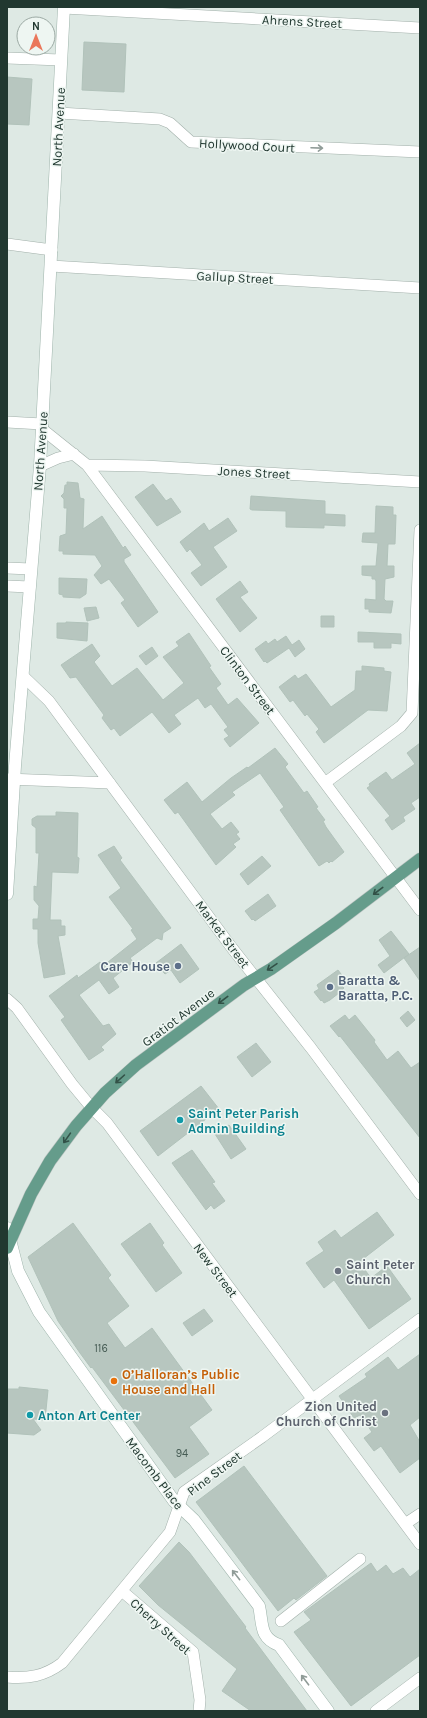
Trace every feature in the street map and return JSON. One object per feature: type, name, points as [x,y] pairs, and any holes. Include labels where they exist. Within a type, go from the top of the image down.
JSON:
[{"type":"main road","name":"North Avenue","points":[[7,894],[11,779],[23,676],[40,466],[64,7]]},
{"type":"main road","name":"Gratiot Avenue","points":[[8,1244],[50,1161],[91,1108],[136,1066],[255,978],[336,923],[420,859]]},
{"type":"main road","points":[[7,1228],[8,1244]]},
{"type":"main road","name":"Macomb Place","points":[[8,1244],[18,1271],[39,1312],[179,1507],[194,1520],[259,1606],[263,1632],[268,1639],[279,1645],[328,1711]]},
{"type":"street","name":"Ahrens Street","points":[[64,7],[420,28]]},
{"type":"street","points":[[7,58],[61,60]]},
{"type":"street","name":"Hollywood Court","points":[[59,113],[160,119],[170,123],[191,142],[420,152]]},
{"type":"street","points":[[7,244],[52,250]]},
{"type":"street","name":"Gallup Street","points":[[51,266],[420,288]]},
{"type":"street","points":[[7,422],[42,427]]},
{"type":"street","name":"Clinton Street","points":[[42,427],[87,465],[420,910]]},
{"type":"street","points":[[40,466],[53,459],[74,454]]},
{"type":"street","name":"Jones Street","points":[[87,465],[145,466],[420,482]]},
{"type":"street","points":[[325,783],[406,722],[412,713],[420,530]]},
{"type":"street","points":[[7,568],[32,569]]},
{"type":"street","points":[[7,586],[30,587]]},
{"type":"street","name":"Market Street","points":[[23,676],[49,701],[255,978],[420,1194]]},
{"type":"street","points":[[11,779],[110,783]]},
{"type":"street","name":"New Street","points":[[7,998],[17,1008],[91,1108],[107,1124],[420,1544]]},
{"type":"street","name":"Pine Street","points":[[7,1677],[18,1678],[43,1675],[62,1663],[170,1532],[184,1492],[420,1319]]},
{"type":"street","points":[[406,1524],[420,1514]]},
{"type":"street","points":[[281,1621],[360,1559]]},
{"type":"street","name":"Cherry Street","points":[[122,1591],[193,1652],[200,1700],[199,1711]]},
{"type":"street","points":[[376,1711],[420,1678]]},
{"type":"building","points":[[84,42],[126,44],[124,92],[82,90]]},
{"type":"building","points":[[7,77],[32,79],[29,125],[7,124]]},
{"type":"building","points":[[67,482],[78,483],[80,498],[84,499],[83,529],[102,516],[123,548],[125,546],[131,555],[124,559],[124,562],[158,612],[138,627],[121,603],[125,600],[109,579],[101,584],[94,575],[102,566],[95,555],[63,554],[63,551],[59,551],[60,536],[66,534],[67,508],[64,508],[64,499],[61,496],[64,493]]},
{"type":"building","points":[[153,484],[166,501],[171,498],[181,512],[157,526],[135,497]]},
{"type":"building","points":[[251,496],[325,501],[325,514],[345,515],[345,526],[324,525],[324,528],[286,527],[286,511],[252,510],[250,509]]},
{"type":"building","points":[[376,506],[393,507],[393,515],[396,515],[395,544],[388,544],[387,566],[394,566],[394,577],[385,579],[384,599],[386,601],[393,601],[391,613],[369,612],[369,609],[365,609],[365,599],[376,600],[376,581],[375,579],[372,579],[372,576],[362,575],[362,566],[376,566],[378,543],[362,542],[363,533],[375,533]]},
{"type":"building","points":[[228,518],[237,531],[213,547],[227,567],[201,586],[191,573],[202,565],[190,549],[187,552],[180,542],[204,523],[209,531]]},
{"type":"building","points":[[59,578],[87,579],[86,594],[80,598],[63,597],[63,595],[59,594]]},
{"type":"building","points":[[240,581],[248,592],[240,597],[257,618],[240,632],[216,599]]},
{"type":"building","points":[[96,607],[99,618],[87,621],[84,608]]},
{"type":"building","points":[[321,616],[334,616],[334,627],[321,627]]},
{"type":"building","points":[[57,623],[88,623],[87,641],[57,638]]},
{"type":"building","points":[[358,632],[401,634],[401,644],[391,643],[391,648],[374,648],[374,642],[358,642]]},
{"type":"building","points":[[189,633],[221,684],[216,688],[228,705],[237,698],[259,723],[230,747],[224,739],[229,736],[224,730],[228,727],[211,704],[205,708],[198,698],[174,715],[181,724],[169,733],[152,712],[120,736],[114,728],[111,730],[102,718],[104,715],[76,677],[70,678],[61,665],[92,644],[100,656],[94,662],[112,686],[137,668],[163,700],[184,683],[163,657],[179,646],[176,642]]},
{"type":"building","points":[[286,636],[292,645],[299,640],[305,649],[295,657],[289,648],[267,663],[265,661],[264,662],[255,649],[266,641],[268,644],[275,639],[277,642]]},
{"type":"building","points":[[152,647],[158,656],[146,665],[139,656]]},
{"type":"building","points":[[362,666],[384,668],[384,671],[391,672],[387,711],[368,710],[324,743],[316,732],[319,729],[307,714],[305,716],[293,700],[290,702],[279,687],[295,675],[298,679],[306,674],[331,707],[355,690],[356,671],[362,671]]},
{"type":"building","points":[[420,743],[420,797],[411,803],[415,809],[403,817],[405,821],[392,830],[385,820],[390,816],[367,788],[370,786],[369,784],[386,772],[392,780],[415,764],[407,753]]},
{"type":"building","points":[[275,748],[288,764],[285,767],[304,793],[307,791],[318,807],[316,808],[325,820],[323,821],[326,827],[344,852],[332,862],[331,861],[329,863],[327,861],[319,866],[280,810],[284,807],[260,773],[232,792],[235,795],[210,814],[222,829],[231,822],[239,832],[236,834],[240,839],[233,844],[236,847],[216,865],[178,812],[175,814],[164,800],[187,782],[202,802],[231,778],[247,767],[248,768]]},
{"type":"building","points":[[56,812],[78,813],[78,873],[52,872],[50,920],[61,920],[61,926],[65,926],[65,935],[58,936],[65,974],[44,978],[38,943],[38,929],[33,929],[33,919],[38,919],[39,906],[34,900],[34,886],[37,887],[39,853],[36,853],[36,828],[32,825],[32,819],[37,816],[56,816]]},
{"type":"building","points":[[114,846],[122,858],[120,860],[171,928],[163,933],[162,940],[157,938],[130,958],[133,962],[113,978],[119,987],[109,994],[99,980],[79,995],[103,1026],[109,1024],[116,1034],[101,1047],[104,1050],[89,1060],[61,1020],[65,1017],[49,996],[77,975],[78,978],[100,962],[103,966],[137,939],[131,930],[133,929],[109,897],[121,888],[98,855]]},
{"type":"building","points":[[262,856],[271,866],[248,885],[240,874]]},
{"type":"building","points":[[268,894],[276,906],[255,921],[253,919],[252,920],[245,911]]},
{"type":"building","points":[[391,931],[409,954],[384,973],[378,965],[390,956],[379,940]]},
{"type":"building","name":"Care House","points":[[181,944],[199,969],[180,983],[171,970],[165,974],[156,963]]},
{"type":"building","points":[[420,947],[420,981],[404,958]]},
{"type":"building","name":"Baratta & Baratta, P.C.","points":[[338,970],[347,982],[342,986],[344,988],[339,993],[324,1003],[314,992],[319,989],[317,985]]},
{"type":"building","points":[[408,1011],[415,1020],[407,1027],[400,1018]]},
{"type":"building","points":[[345,1015],[349,1020],[355,1015],[375,1040],[374,1042],[387,1060],[398,1051],[411,1068],[420,1062],[420,1138],[340,1036],[339,1037],[330,1026]]},
{"type":"building","points":[[256,1043],[271,1062],[252,1077],[237,1057]]},
{"type":"building","name":"Saint Peter Parish Admin Building","points":[[201,1086],[219,1109],[158,1156],[140,1131]]},
{"type":"building","points":[[229,1125],[246,1149],[231,1159],[215,1134]]},
{"type":"building","points":[[192,1150],[215,1182],[212,1183],[225,1201],[214,1209],[211,1205],[206,1210],[172,1163]]},
{"type":"building","name":"Saint Peter Church","points":[[377,1212],[394,1235],[359,1262],[371,1278],[387,1266],[411,1299],[369,1329],[334,1280],[324,1288],[306,1263],[324,1251],[318,1242],[335,1230],[341,1238]]},
{"type":"building","points":[[73,1223],[111,1275],[108,1278],[129,1306],[107,1323],[125,1348],[152,1328],[212,1410],[189,1427],[209,1454],[175,1478],[92,1367],[91,1368],[58,1321],[28,1257]]},
{"type":"building","points":[[150,1223],[164,1243],[162,1245],[182,1273],[156,1292],[121,1244]]},
{"type":"building","points":[[204,1309],[213,1321],[192,1336],[183,1323]]},
{"type":"building","name":"Zion United Church of Christ","points":[[420,1354],[420,1417],[410,1425],[420,1442],[420,1458],[400,1473],[381,1446],[374,1451],[364,1438],[372,1432],[360,1415],[354,1418],[339,1396],[367,1377],[365,1374],[388,1357],[398,1370]]},
{"type":"building","name":"Anton Art Center","points":[[19,1387],[48,1390],[45,1420],[33,1419],[41,1430],[34,1435],[7,1433],[8,1389],[19,1389]]},
{"type":"building","points":[[244,1466],[327,1576],[296,1600],[294,1598],[278,1611],[196,1502]]},
{"type":"building","points":[[179,1542],[189,1552],[246,1627],[245,1628],[307,1711],[251,1711],[222,1691],[237,1669],[158,1605],[139,1586]]},
{"type":"building","points":[[371,1563],[377,1572],[386,1565],[393,1574],[403,1568],[410,1577],[420,1569],[420,1655],[351,1706],[294,1632],[311,1620],[304,1612]]},
{"type":"place","name":"Care House","points":[[178,966]]},
{"type":"place","name":"Baratta & Baratta, P.C.","points":[[330,987]]},
{"type":"place","name":"Saint Peter Parish Admin Building","points":[[180,1120]]},
{"type":"place","name":"Saint Peter Church","points":[[338,1271]]},
{"type":"place","name":"O’Halloran’s Public House and Hall","points":[[114,1381]]},
{"type":"place","name":"Zion United Church of Christ","points":[[385,1413]]},
{"type":"place","name":"Anton Art Center","points":[[30,1415]]}]
